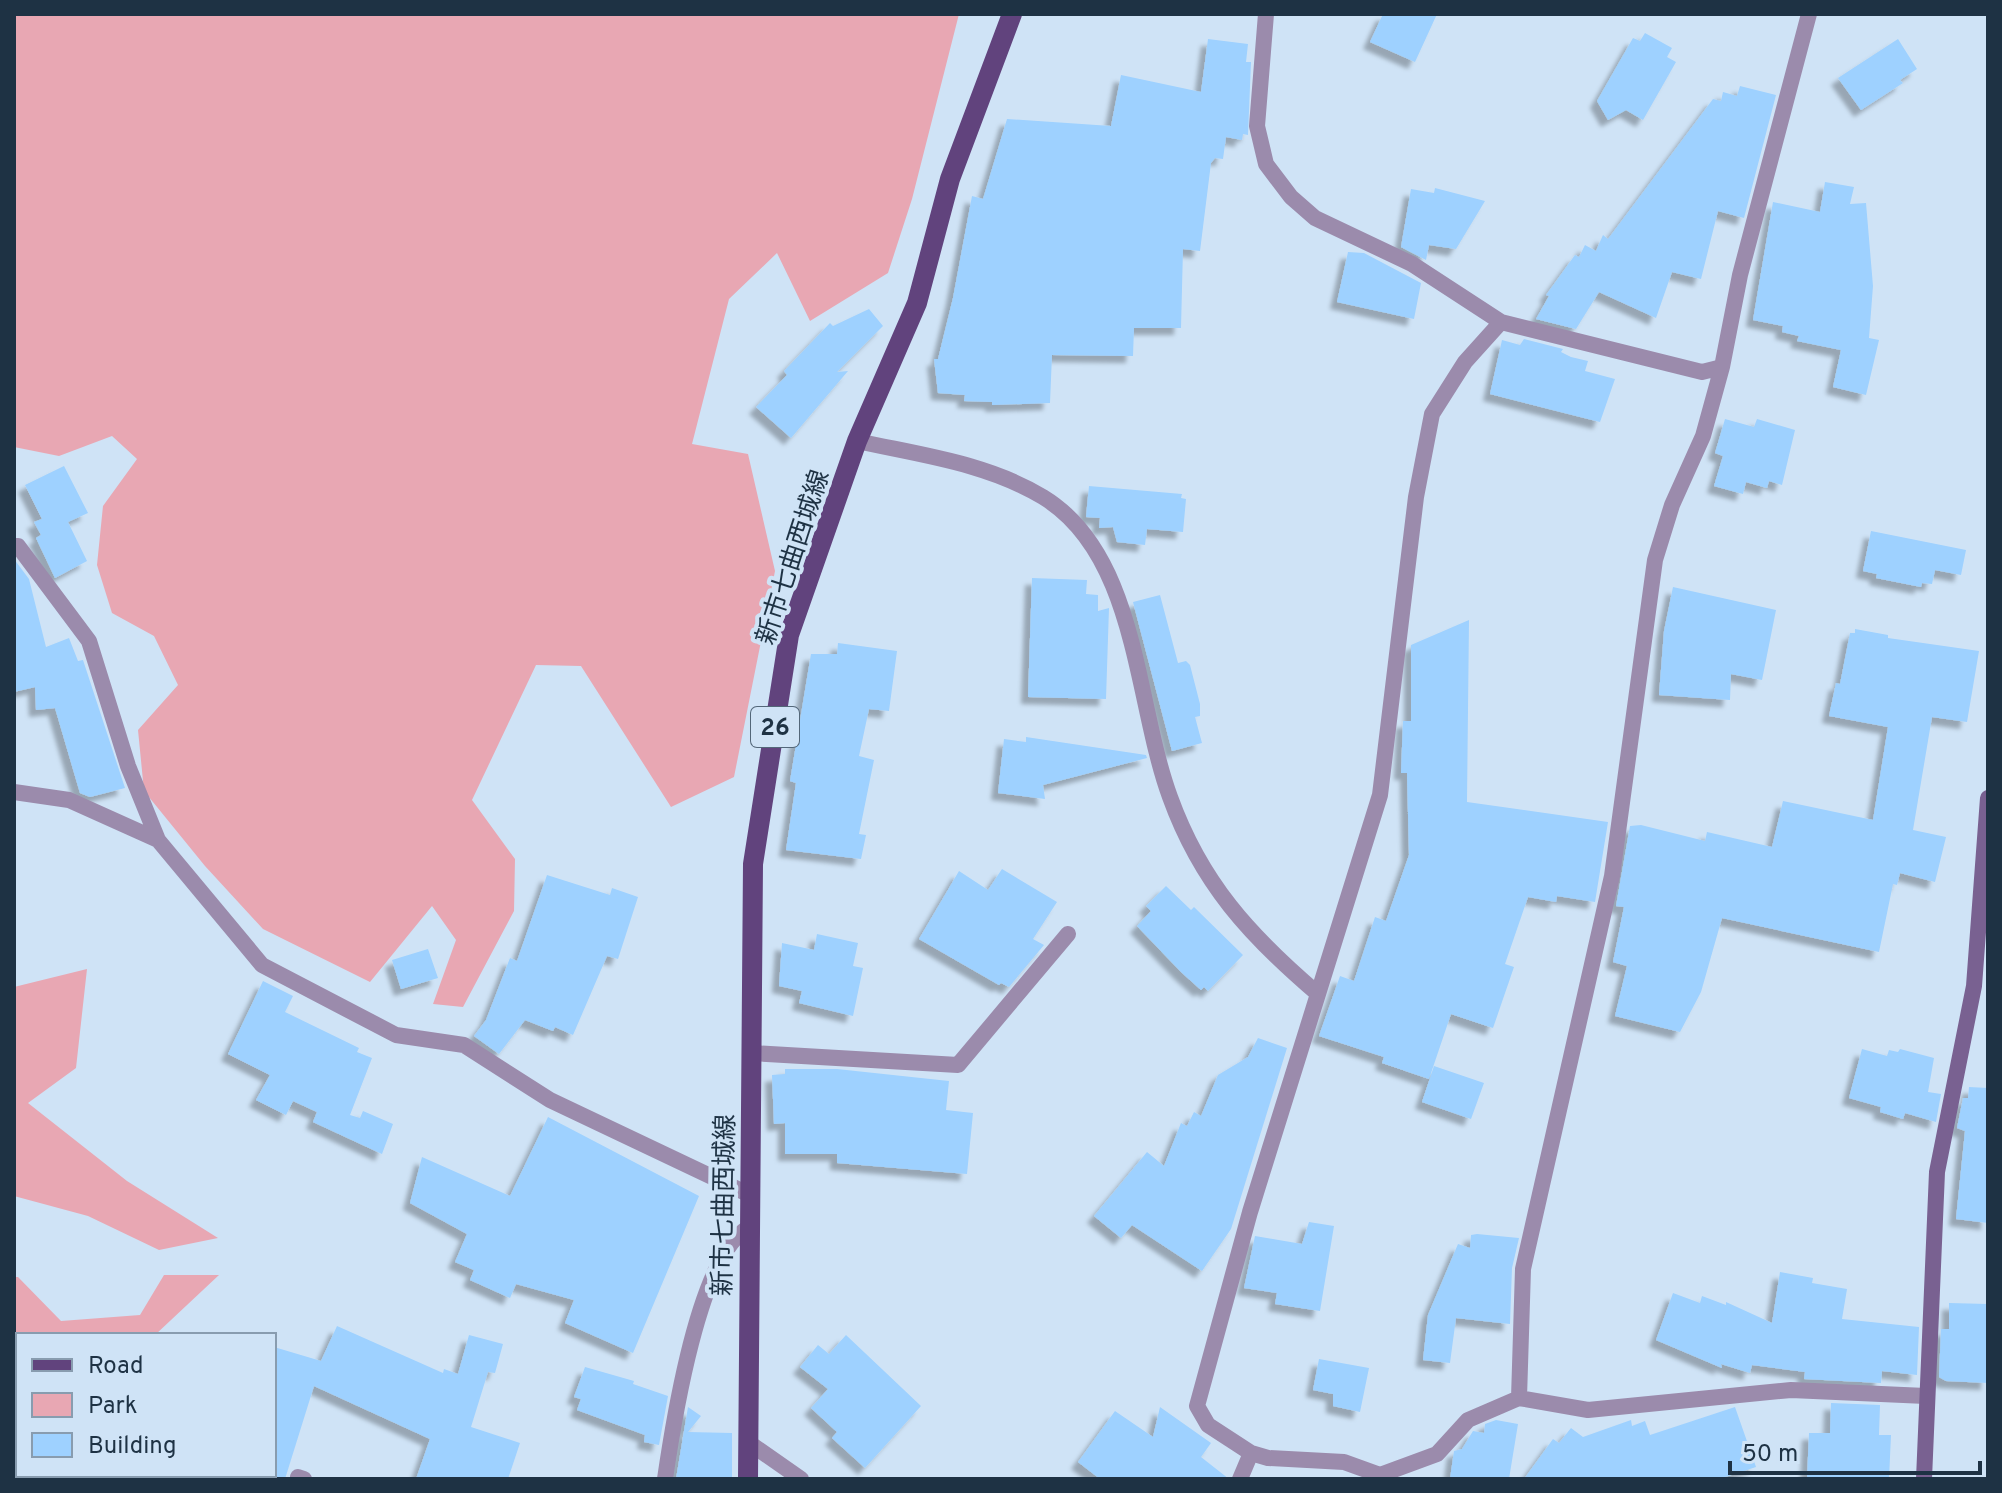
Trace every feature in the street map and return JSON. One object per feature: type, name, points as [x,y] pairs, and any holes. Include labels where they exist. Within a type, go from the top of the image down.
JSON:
[{"type":"main road","name":"新市七曲西城線","points":[[748,1479],[753,864],[789,635],[857,441],[917,303],[950,179],[1012,14]]},
{"type":"street","points":[[1266,14],[1257,126],[1266,164],[1282,186],[1315,218],[1412,264],[1501,322],[1702,372],[1722,367]]},
{"type":"street","points":[[1519,1398],[1523,1269],[1612,876],[1655,560],[1672,505],[1703,436],[1722,367],[1740,275],[1809,14]]},
{"type":"street","points":[[1501,322],[1465,362],[1432,414],[1416,497],[1380,795],[1250,1212],[1197,1406],[1208,1425],[1251,1453],[1268,1458],[1344,1462],[1380,1477],[1437,1454],[1468,1420],[1519,1398],[1588,1410],[1791,1390],[1926,1396]]},
{"type":"street","points":[[857,441],[994,472],[1045,498],[1080,528],[1110,573],[1170,797],[1204,873],[1261,945],[1318,994]]},
{"type":"street","points":[[15,542],[89,641],[128,766],[158,840],[262,965],[396,1035],[464,1045],[550,1100],[748,1194]]},
{"type":"street","points":[[14,792],[69,800],[158,840]]},
{"type":"street","points":[[1924,1479],[1937,1172],[1974,986],[1988,798]]},
{"type":"street","points":[[751,1053],[958,1065],[1068,934]]},
{"type":"street","points":[[665,1479],[679,1390],[696,1321],[733,1236],[748,1228]]},
{"type":"street","points":[[748,1442],[801,1479]]},
{"type":"street","points":[[1240,1479],[1251,1453]]},
{"type":"green space","points":[[14,14],[959,14],[912,199],[888,273],[810,321],[777,253],[729,299],[692,444],[748,454],[775,571],[734,777],[671,807],[581,666],[536,665],[472,800],[515,859],[514,911],[463,1007],[433,1004],[456,940],[432,906],[370,982],[263,929],[205,866],[144,791],[138,730],[178,685],[154,636],[112,613],[97,565],[103,506],[137,459],[112,436],[59,456],[14,447]]},
{"type":"green space","points":[[87,969],[76,1068],[28,1103],[127,1181],[218,1238],[159,1250],[88,1216],[14,1196],[14,987]]},
{"type":"green space","points":[[164,1275],[219,1275],[157,1333],[16,1333],[16,1350],[14,1277],[18,1277],[61,1321],[140,1315]]},
{"type":"building","points":[[1383,14],[1437,14],[1415,62],[1370,42]]},
{"type":"building","points":[[1645,33],[1672,48],[1667,57],[1676,62],[1643,120],[1626,110],[1608,120],[1597,101],[1633,38],[1640,41]]},
{"type":"building","points":[[1208,39],[1248,44],[1246,62],[1251,62],[1248,135],[1243,134],[1242,140],[1226,137],[1223,159],[1215,158],[1211,163],[1200,251],[1183,249],[1181,328],[1134,328],[1133,356],[1052,355],[1050,403],[992,405],[992,402],[964,401],[965,395],[938,393],[934,359],[938,359],[953,298],[972,196],[983,199],[1007,119],[1111,126],[1121,75],[1201,92]]},
{"type":"building","points":[[1898,39],[1917,69],[1900,80],[1903,83],[1861,110],[1838,78]]},
{"type":"building","points":[[1740,86],[1776,95],[1744,218],[1718,211],[1701,279],[1672,272],[1656,318],[1599,292],[1576,329],[1536,319],[1549,296],[1546,295],[1575,255],[1579,257],[1585,245],[1596,251],[1603,235],[1608,239],[1713,99],[1721,101],[1723,92],[1737,96]]},
{"type":"building","points":[[1825,182],[1854,187],[1850,204],[1866,203],[1873,286],[1869,338],[1879,340],[1866,395],[1833,387],[1841,350],[1797,341],[1799,336],[1782,332],[1783,326],[1753,320],[1773,202],[1820,212]]},
{"type":"building","points":[[1435,188],[1485,201],[1456,249],[1429,245],[1426,260],[1401,247],[1411,189],[1434,193]]},
{"type":"building","points":[[1348,252],[1364,253],[1421,283],[1414,319],[1337,302]]},
{"type":"building","points":[[869,309],[883,326],[837,372],[848,371],[791,438],[756,407],[787,375],[784,371],[830,323],[833,326]]},
{"type":"building","points":[[1524,339],[1563,349],[1561,352],[1571,357],[1588,361],[1585,371],[1615,379],[1600,422],[1490,394],[1502,340],[1520,345]]},
{"type":"building","points":[[1725,419],[1754,427],[1757,419],[1795,430],[1782,485],[1769,481],[1767,488],[1746,482],[1743,494],[1714,486],[1723,456],[1715,453]]},
{"type":"building","points":[[64,466],[88,513],[68,522],[87,561],[55,578],[36,538],[41,535],[34,522],[42,519],[25,485]]},
{"type":"building","points":[[1089,486],[1182,494],[1181,498],[1186,499],[1183,532],[1147,529],[1145,545],[1117,542],[1113,527],[1099,528],[1100,518],[1086,517]]},
{"type":"building","points":[[1871,531],[1966,550],[1961,575],[1935,570],[1932,584],[1922,583],[1921,587],[1876,578],[1877,574],[1863,571]]},
{"type":"building","points":[[14,559],[29,579],[46,647],[69,638],[78,661],[83,660],[125,788],[90,797],[80,793],[55,708],[36,710],[35,687],[14,692]]},
{"type":"building","points":[[1032,578],[1087,580],[1086,594],[1098,595],[1098,611],[1109,608],[1106,699],[1028,697]]},
{"type":"building","points":[[1673,587],[1776,610],[1762,680],[1731,674],[1730,700],[1659,695],[1664,631]]},
{"type":"building","points":[[1160,595],[1178,663],[1186,661],[1190,665],[1200,704],[1200,716],[1195,717],[1202,743],[1172,751],[1133,602]]},
{"type":"building","points":[[1469,620],[1467,802],[1608,822],[1595,902],[1557,896],[1556,902],[1528,897],[1505,964],[1514,967],[1493,1028],[1451,1014],[1429,1079],[1382,1063],[1384,1057],[1319,1036],[1340,976],[1354,981],[1375,917],[1386,921],[1409,855],[1407,773],[1401,773],[1403,721],[1411,721],[1411,645]]},
{"type":"building","points":[[1855,629],[1888,635],[1888,638],[1979,651],[1967,722],[1932,717],[1913,830],[1946,837],[1935,882],[1900,873],[1897,885],[1893,884],[1879,952],[1722,918],[1701,992],[1680,1032],[1615,1016],[1627,966],[1613,962],[1624,907],[1616,906],[1630,826],[1641,825],[1705,841],[1707,832],[1772,847],[1783,801],[1873,820],[1888,727],[1829,716],[1836,683],[1840,684],[1850,633],[1855,633]]},
{"type":"building","points":[[838,643],[897,651],[889,711],[869,709],[859,756],[874,760],[859,834],[866,835],[861,859],[786,850],[796,783],[790,781],[811,654],[837,654]]},
{"type":"building","points":[[1026,737],[1146,755],[1147,758],[1043,785],[1045,799],[998,793],[1004,739],[1026,742]]},
{"type":"building","points":[[1002,869],[1057,902],[1033,939],[1044,945],[1009,987],[999,985],[919,939],[959,871],[988,890]]},
{"type":"building","points":[[547,875],[610,895],[612,888],[638,897],[618,959],[607,956],[573,1035],[525,1020],[499,1054],[474,1036],[486,1020],[510,958],[517,961]]},
{"type":"building","points":[[1166,886],[1191,910],[1194,907],[1243,955],[1208,991],[1204,987],[1201,990],[1181,972],[1137,926],[1151,911],[1146,906]]},
{"type":"building","points":[[817,934],[858,943],[853,966],[863,968],[853,1016],[799,1003],[802,991],[779,986],[782,943],[814,950]]},
{"type":"building","points":[[428,949],[438,978],[401,989],[392,960]]},
{"type":"building","points":[[263,981],[293,996],[285,1012],[359,1048],[357,1052],[372,1058],[350,1115],[360,1118],[363,1111],[393,1124],[382,1154],[313,1122],[317,1112],[293,1101],[286,1115],[256,1100],[270,1075],[228,1054]]},
{"type":"building","points":[[1258,1038],[1287,1048],[1231,1229],[1202,1271],[1132,1225],[1121,1238],[1094,1216],[1147,1152],[1164,1166],[1181,1123],[1187,1126],[1194,1112],[1201,1116],[1218,1075],[1248,1057]]},
{"type":"building","points":[[1862,1049],[1887,1056],[1889,1050],[1898,1052],[1900,1049],[1934,1058],[1928,1092],[1941,1094],[1936,1122],[1905,1113],[1903,1119],[1880,1112],[1881,1107],[1849,1098]]},
{"type":"building","points":[[1434,1066],[1484,1083],[1471,1119],[1422,1102]]},
{"type":"building","points":[[785,1069],[837,1069],[949,1081],[946,1110],[973,1113],[967,1174],[837,1163],[837,1154],[785,1154],[785,1123],[774,1124],[772,1075],[785,1074]]},
{"type":"building","points":[[1969,1087],[1988,1088],[1988,1223],[1956,1219],[1965,1131],[1957,1128],[1963,1098],[1968,1098]]},
{"type":"building","points":[[548,1117],[699,1196],[633,1353],[565,1323],[574,1300],[516,1284],[510,1298],[470,1280],[474,1270],[455,1262],[467,1234],[410,1203],[422,1157],[510,1196]]},
{"type":"building","points":[[1309,1222],[1334,1226],[1320,1311],[1275,1304],[1277,1293],[1244,1288],[1255,1236],[1302,1244]]},
{"type":"building","points":[[1471,1235],[1519,1238],[1512,1268],[1510,1324],[1456,1318],[1450,1363],[1423,1360],[1428,1315],[1458,1244],[1470,1248]]},
{"type":"building","points":[[1780,1272],[1813,1278],[1812,1283],[1847,1289],[1842,1319],[1919,1327],[1917,1375],[1882,1371],[1881,1383],[1804,1379],[1805,1372],[1752,1365],[1750,1373],[1721,1364],[1722,1368],[1656,1340],[1673,1293],[1700,1303],[1702,1296],[1726,1305],[1726,1302],[1772,1323]]},
{"type":"building","points":[[1949,1303],[1988,1304],[1988,1383],[1946,1381],[1939,1377],[1941,1329],[1949,1329]]},
{"type":"building","points":[[337,1326],[443,1373],[444,1369],[458,1374],[469,1335],[503,1344],[495,1373],[488,1372],[471,1427],[520,1443],[508,1479],[416,1479],[430,1439],[314,1386],[285,1479],[274,1479],[276,1348],[321,1361]]},
{"type":"building","points":[[846,1335],[921,1406],[865,1468],[832,1438],[837,1432],[811,1408],[828,1389],[800,1367],[818,1345],[829,1354]]},
{"type":"building","points":[[1319,1359],[1369,1368],[1360,1412],[1333,1406],[1333,1394],[1313,1390]]},
{"type":"building","points":[[585,1367],[634,1381],[633,1384],[668,1396],[659,1445],[644,1442],[645,1435],[577,1410],[581,1399],[574,1397]]},
{"type":"building","points":[[1831,1403],[1880,1405],[1879,1435],[1891,1435],[1889,1479],[1807,1479],[1809,1433],[1830,1433]]},
{"type":"building","points":[[688,1407],[701,1416],[688,1432],[732,1433],[732,1479],[676,1479]]},
{"type":"building","points":[[1160,1407],[1211,1443],[1201,1457],[1229,1479],[1100,1479],[1078,1462],[1115,1411],[1153,1437]]},
{"type":"building","points":[[1735,1407],[1756,1467],[1719,1479],[1524,1479],[1553,1439],[1559,1443],[1571,1428],[1583,1437],[1631,1420],[1632,1426],[1645,1421],[1650,1435]]},
{"type":"building","points":[[1496,1420],[1518,1424],[1509,1479],[1450,1479],[1454,1451],[1462,1449],[1473,1431],[1484,1433],[1485,1424]]}]
